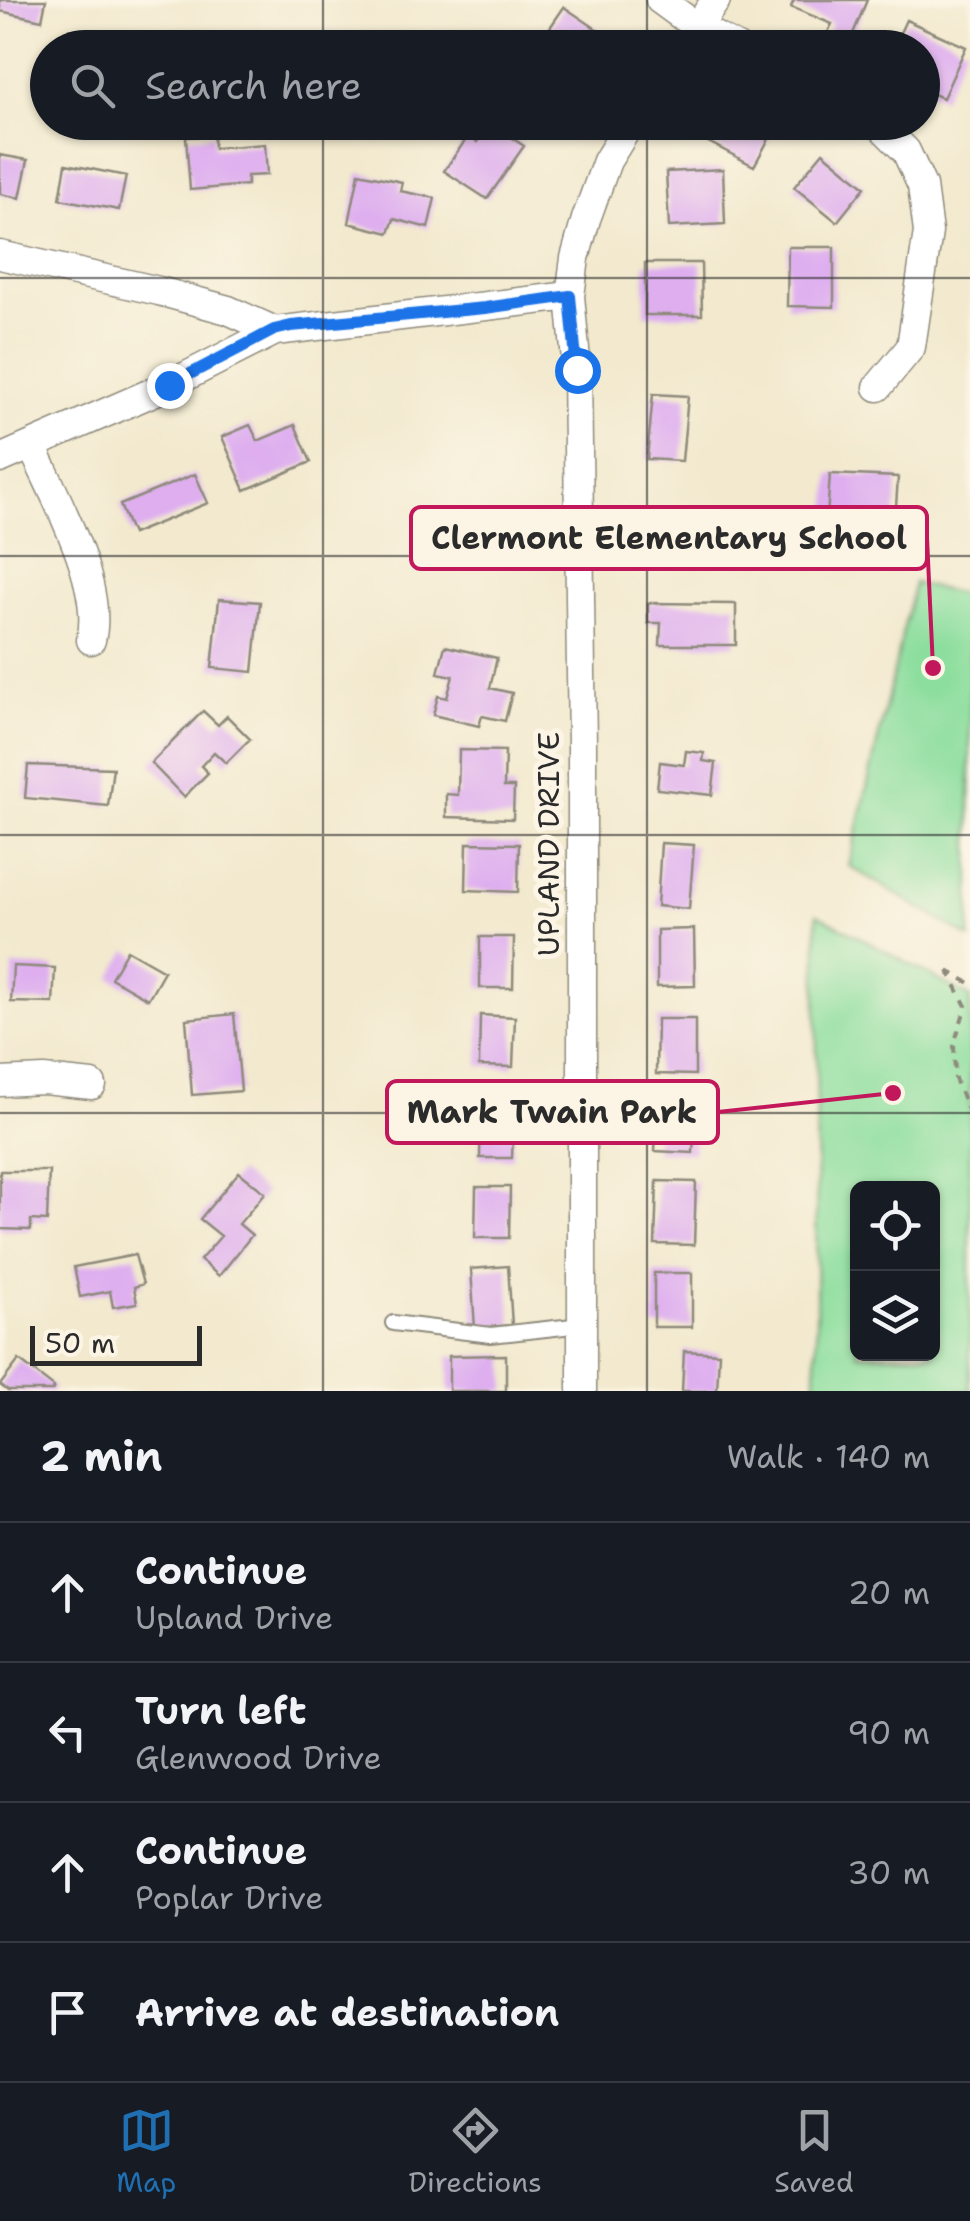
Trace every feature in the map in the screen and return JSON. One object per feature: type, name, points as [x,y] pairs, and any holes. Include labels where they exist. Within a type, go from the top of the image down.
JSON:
[{"type":"street","points":[[660,0],[684,30]]},
{"type":"street","points":[[695,30],[716,0]]},
{"type":"street","name":"UPLAND DRIVE","points":[[582,1391],[582,747],[577,370],[570,296],[586,219],[606,161],[619,140]]},
{"type":"street","points":[[878,387],[911,347],[928,232],[922,186],[906,151],[895,140]]},
{"type":"street","points":[[0,255],[159,291],[228,310],[274,330]]},
{"type":"street","points":[[0,459],[169,385],[274,330],[570,296]]},
{"type":"street","points":[[32,446],[90,589],[94,620],[91,640]]},
{"type":"street","points":[[0,1082],[44,1080],[92,1085]]},
{"type":"lane","points":[[393,1323],[490,1335],[582,1325]]},
{"type":"path","points":[[970,984],[948,971],[966,1006],[954,1044],[955,1079],[970,1114]]},
{"type":"green space","points":[[914,583],[970,596],[970,938],[849,866]]},
{"type":"green space","points":[[817,914],[970,997],[970,1391],[816,1391]]},
{"type":"building","points":[[0,0],[46,0],[42,20],[0,11]]},
{"type":"building","points":[[794,0],[867,0],[855,30],[829,30],[832,24],[791,7]]},
{"type":"building","points":[[564,7],[598,30],[548,30]]},
{"type":"building","points":[[906,20],[928,30],[901,30]]},
{"type":"building","points":[[940,35],[966,47],[943,98],[940,97]]},
{"type":"building","points":[[186,140],[213,140],[214,148],[265,144],[267,175],[247,176],[247,185],[190,190]]},
{"type":"building","points":[[466,140],[515,140],[524,146],[487,199],[444,171]]},
{"type":"building","points":[[705,140],[768,140],[754,166]]},
{"type":"building","points":[[823,152],[865,187],[837,222],[794,187]]},
{"type":"building","points":[[0,155],[28,160],[20,198],[0,194]]},
{"type":"building","points":[[66,164],[126,176],[119,210],[60,199]]},
{"type":"building","points":[[723,169],[725,224],[669,227],[666,172]]},
{"type":"building","points":[[359,173],[402,182],[400,191],[435,198],[428,228],[394,219],[389,233],[349,223]]},
{"type":"building","points":[[788,247],[834,247],[834,307],[787,306]]},
{"type":"building","points":[[645,263],[701,263],[702,315],[645,315]]},
{"type":"building","points":[[653,394],[688,396],[682,461],[647,459]]},
{"type":"building","points":[[250,425],[258,441],[295,425],[311,462],[245,490],[222,437]]},
{"type":"building","points":[[195,474],[208,503],[132,534],[120,505]]},
{"type":"building","points":[[830,474],[898,477],[895,521],[827,518]]},
{"type":"building","points":[[219,599],[260,602],[253,672],[212,668]]},
{"type":"building","points":[[648,603],[736,604],[736,645],[660,645],[661,623],[648,623]]},
{"type":"building","points":[[445,646],[497,658],[490,688],[512,693],[505,721],[482,716],[479,726],[433,715],[438,696],[447,698],[453,676],[438,673]]},
{"type":"building","points":[[203,711],[218,725],[227,716],[250,739],[226,763],[214,752],[201,766],[208,773],[184,797],[151,763]]},
{"type":"building","points":[[459,750],[505,751],[504,787],[514,787],[513,819],[446,817],[446,794],[458,795]]},
{"type":"building","points":[[686,751],[704,753],[703,761],[716,763],[712,795],[657,789],[660,762],[684,765]]},
{"type":"building","points":[[28,765],[113,768],[108,806],[25,798]]},
{"type":"building","points":[[467,843],[519,844],[518,892],[466,890]]},
{"type":"building","points":[[661,843],[694,845],[689,909],[657,906]]},
{"type":"building","points":[[694,929],[695,986],[657,987],[657,930]]},
{"type":"building","points":[[480,937],[514,937],[513,988],[480,988]]},
{"type":"building","points":[[127,950],[164,971],[148,999],[111,978]]},
{"type":"building","points":[[13,966],[55,968],[53,1003],[11,1002]]},
{"type":"building","points":[[234,1014],[241,1091],[192,1095],[186,1019]]},
{"type":"building","points":[[480,1015],[515,1017],[513,1067],[479,1066]]},
{"type":"building","points":[[657,1019],[695,1019],[695,1075],[656,1074]]},
{"type":"building","points":[[658,1097],[696,1099],[693,1153],[655,1151]]},
{"type":"building","points":[[481,1107],[514,1108],[512,1158],[480,1158]]},
{"type":"building","points":[[0,1171],[49,1171],[47,1221],[31,1220],[31,1230],[0,1229]]},
{"type":"building","points":[[239,1172],[265,1193],[239,1224],[252,1235],[219,1276],[200,1260],[221,1236],[200,1219]]},
{"type":"building","points":[[657,1181],[696,1182],[694,1245],[655,1244]]},
{"type":"building","points":[[476,1187],[510,1187],[509,1238],[475,1238]]},
{"type":"building","points":[[135,1255],[143,1284],[134,1287],[137,1303],[113,1307],[110,1291],[80,1297],[74,1267]]},
{"type":"building","points":[[508,1266],[512,1325],[475,1328],[471,1269]]},
{"type":"building","points":[[654,1273],[692,1273],[692,1327],[654,1327]]},
{"type":"building","points":[[684,1351],[719,1353],[717,1391],[682,1391]]},
{"type":"building","points":[[506,1355],[506,1391],[449,1391],[449,1356]]},
{"type":"building","points":[[19,1360],[54,1387],[52,1391],[8,1391],[0,1385]]},
{"type":"place","name":"Clermont Elementary School","points":[[933,668]]},
{"type":"place","name":"Mark Twain Park","points":[[893,1093]]},
{"type":"route","points":[[169,385],[274,330],[291,326],[570,296],[577,370]]}]
